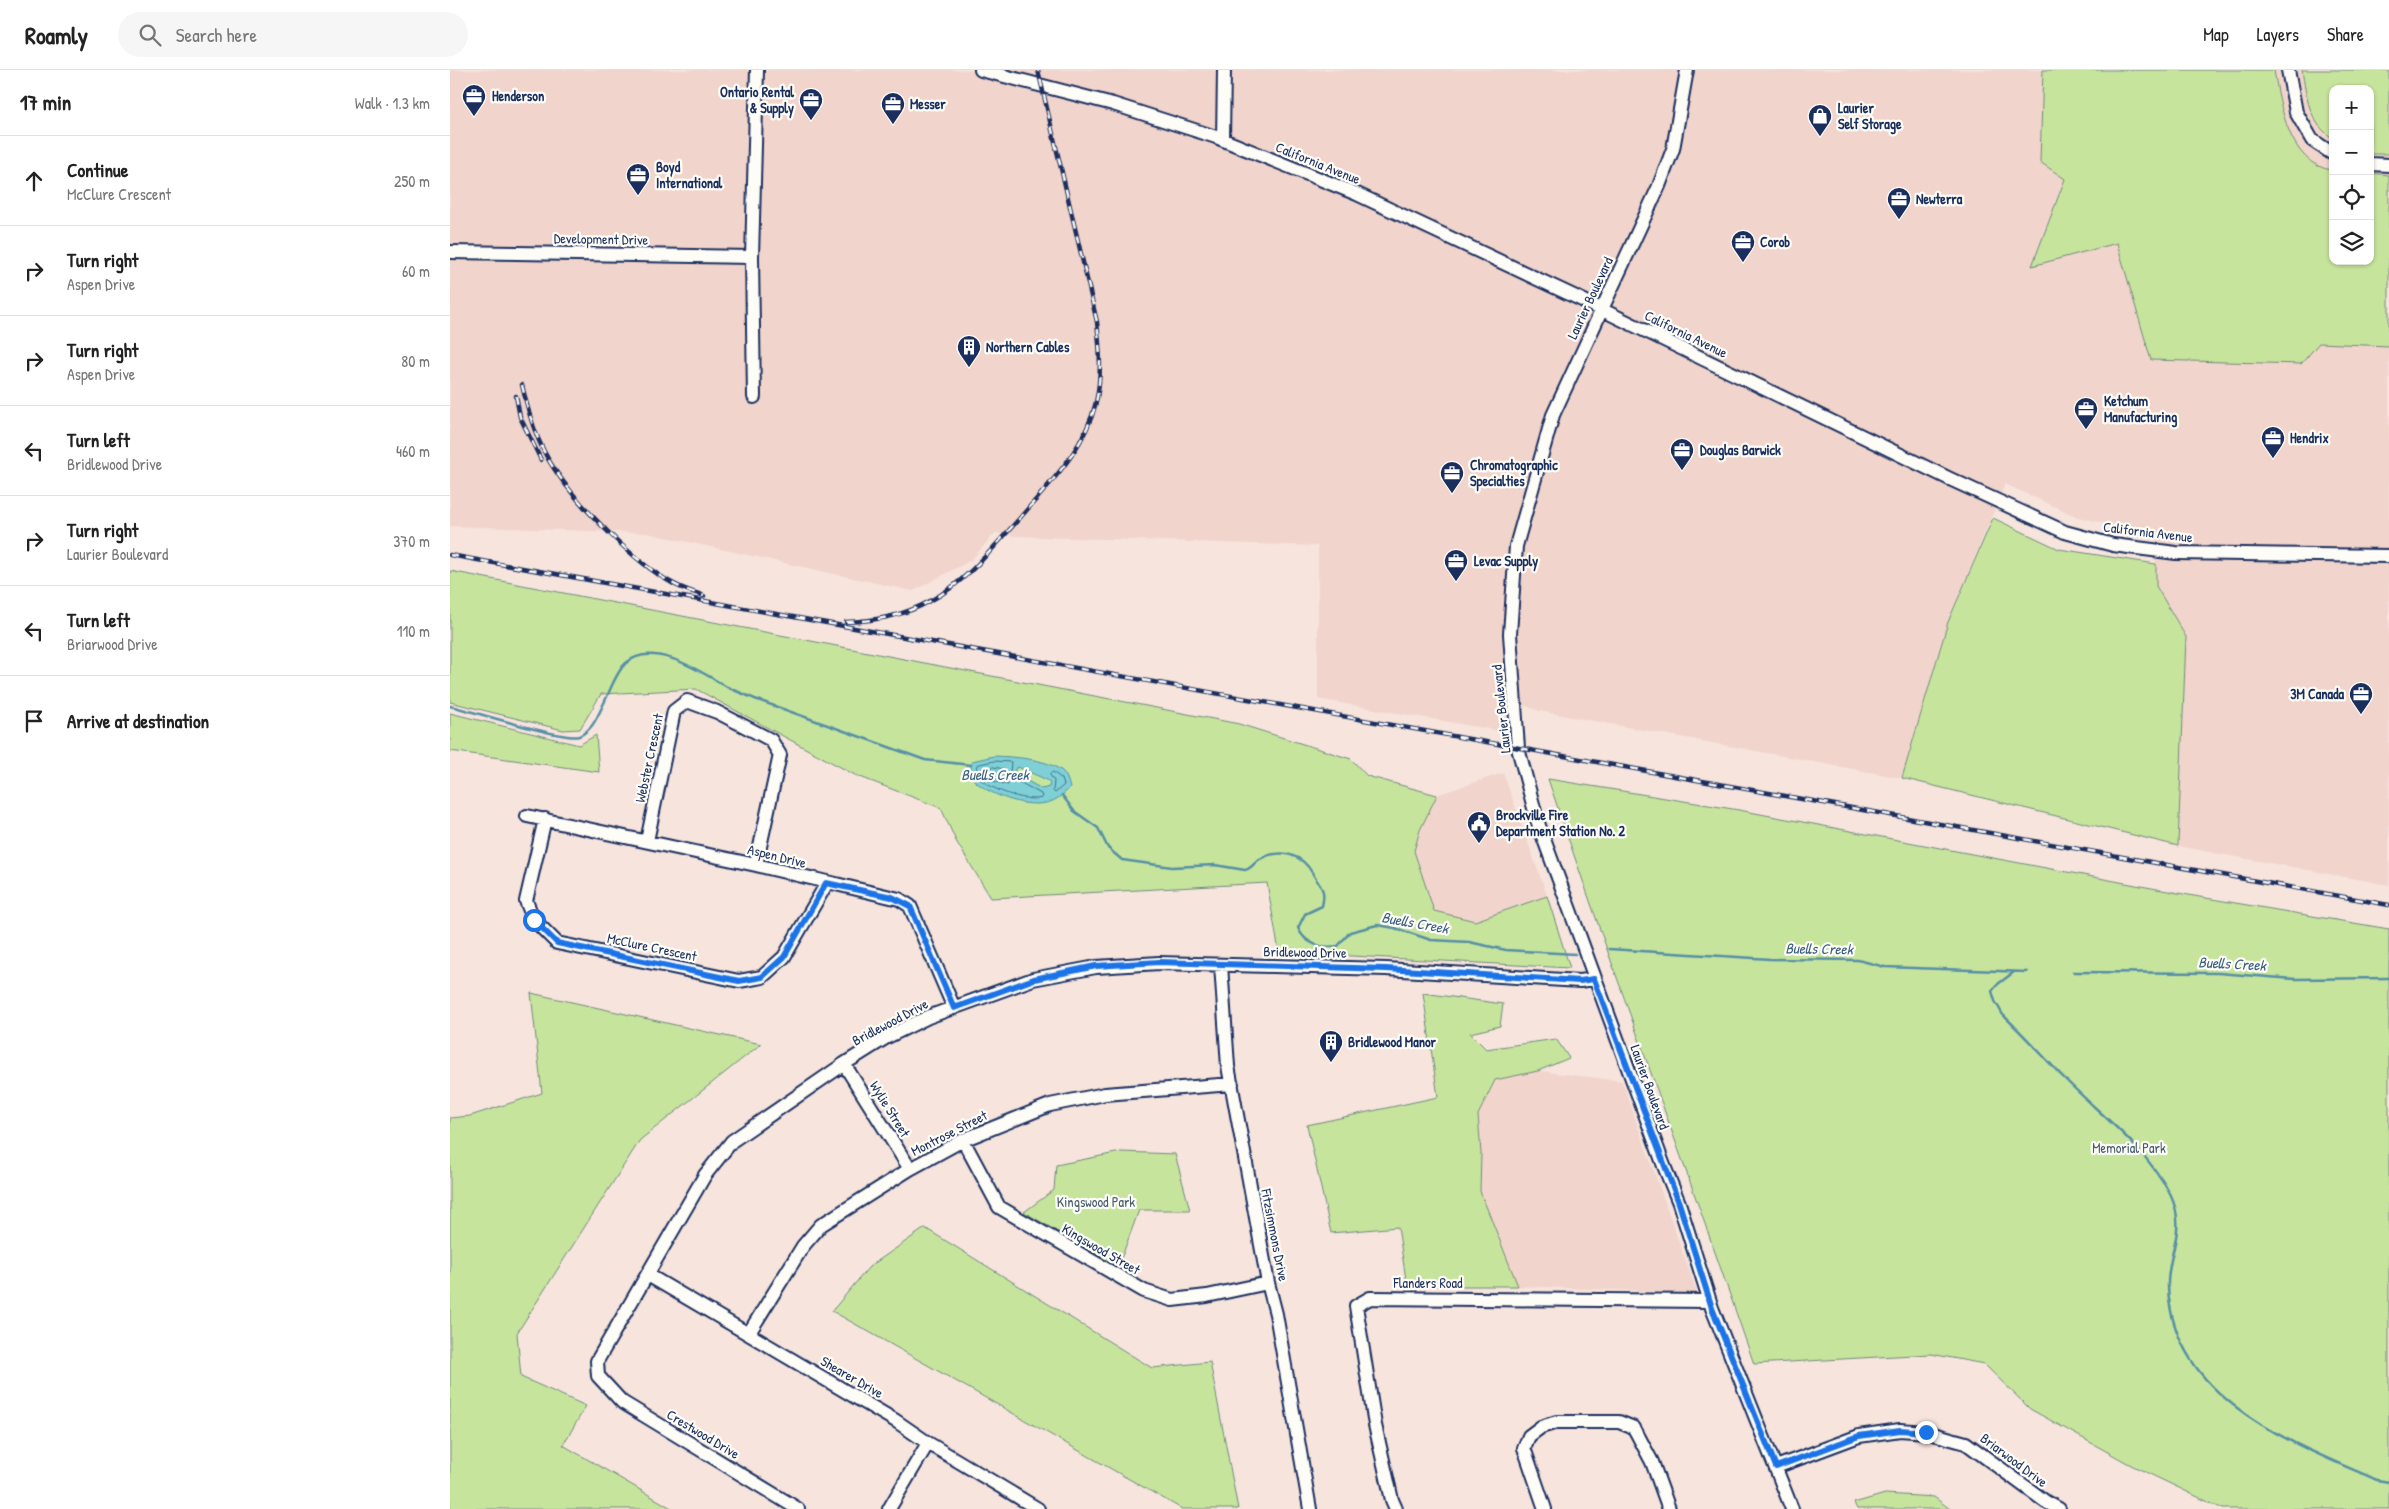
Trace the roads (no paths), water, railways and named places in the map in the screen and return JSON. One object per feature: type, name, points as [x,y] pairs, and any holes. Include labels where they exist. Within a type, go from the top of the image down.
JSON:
[{"type":"street","points":[[754,397],[752,257],[757,70]]},
{"type":"street","name":"California Avenue","points":[[981,70],[1113,104],[1223,140],[1357,194],[2064,532],[2113,545],[2176,553],[2389,556]]},
{"type":"street","points":[[1223,140],[1224,70]]},
{"type":"street","name":"Laurier Boulevard","points":[[1687,70],[1673,149],[1659,186],[1552,415],[1516,546],[1510,634],[1518,748],[1538,823],[1594,979],[1679,1203],[1710,1301],[1792,1509]]},
{"type":"street","points":[[2288,70],[2296,112],[2312,140],[2329,151]]},
{"type":"street","points":[[2374,164],[2389,165]]},
{"type":"street","name":"Development Drive","points":[[450,252],[752,257]]},
{"type":"street","name":"Webster Crescent","points":[[647,841],[674,711],[687,701],[717,712],[771,740],[780,755],[756,865]]},
{"type":"street","name":"Aspen Drive","points":[[528,816],[756,865],[892,897],[910,906],[954,1008]]},
{"type":"street","name":"McClure Crescent","points":[[545,819],[526,901],[534,920],[557,943],[739,981],[762,977],[784,957],[826,883]]},
{"type":"street","name":"Bridlewood Drive","points":[[598,1376],[597,1361],[706,1175],[732,1141],[844,1064],[888,1037],[928,1017],[1034,979],[1096,966],[1159,962],[1386,969],[1580,981],[1594,979]]},
{"type":"street","name":"Fitzsimmons Drive","points":[[1221,965],[1228,1066],[1268,1283],[1276,1314],[1310,1509]]},
{"type":"street","name":"Wylie Street","points":[[844,1064],[910,1170]]},
{"type":"street","name":"Montrose Street","points":[[749,1333],[803,1246],[821,1225],[963,1140],[1050,1105],[1105,1094],[1232,1084]]},
{"type":"street","name":"Kingswood Street","points":[[963,1140],[999,1207],[1144,1291],[1172,1300],[1207,1296],[1268,1283]]},
{"type":"street","name":"Shearer Drive","points":[[648,1275],[896,1420],[928,1443],[1038,1509]]},
{"type":"street","name":"Flanders Road","points":[[1396,1509],[1392,1500],[1375,1425],[1356,1306],[1370,1298],[1710,1301]]},
{"type":"street","name":"Crestwood Drive","points":[[598,1376],[622,1402],[798,1509]]},
{"type":"street","points":[[1545,1509],[1524,1448],[1529,1436],[1541,1427],[1558,1422],[1619,1422],[1634,1428],[1652,1462],[1669,1509]]},
{"type":"street","name":"Briarwood Drive","points":[[1776,1467],[1859,1436],[1900,1430],[1926,1432],[1966,1443],[2046,1502],[2059,1509]]},
{"type":"street","points":[[889,1509],[928,1443]]},
{"type":"water","name":"Buells Creek","points":[[994,756],[1028,759],[1046,763],[1063,772],[1070,788],[1060,797],[1049,802],[1037,804],[1011,800],[987,790],[970,776],[972,761]],"holes":[[[1018,767],[1050,782],[1049,787],[1042,789],[1018,776],[1014,770]]]},
{"type":"waterway","points":[[450,706],[538,730],[579,736],[595,722],[616,676],[626,663],[637,657],[663,656],[692,667],[727,687],[755,699],[925,760],[971,765]]},
{"type":"waterway","name":"Buells Creek","points":[[1062,795],[1074,811],[1098,828],[1108,848],[1122,860],[1172,867],[1215,865],[1245,870],[1258,860],[1276,854],[1290,855],[1297,858],[1308,867],[1323,892],[1322,906],[1305,914],[1298,928],[1309,942],[1320,946],[1338,946],[1350,932],[1377,925],[1395,928],[1431,940],[1469,942],[1506,950],[1575,954]]},
{"type":"waterway","name":"Buells Creek","points":[[1609,949],[1770,959],[1858,960],[1885,967],[2027,972]]},
{"type":"waterway","points":[[2014,972],[1992,991],[2003,1015],[2077,1091],[2135,1146],[2160,1177],[2170,1194],[2175,1207],[2177,1230],[2170,1262],[2168,1286],[2175,1325],[2190,1359],[2213,1387],[2241,1411],[2274,1432],[2308,1450],[2377,1480],[2389,1482]]},
{"type":"waterway","name":"Buells Creek","points":[[2073,972],[2218,973],[2295,979],[2389,978]]},
{"type":"railway","points":[[846,622],[878,619],[900,614],[930,601],[967,575],[1054,479],[1075,450],[1091,419],[1096,402],[1100,372],[1097,322],[1038,70]]},
{"type":"railway","points":[[522,385],[538,440],[555,470],[578,500],[641,562],[676,585],[704,596]]},
{"type":"railway","points":[[516,396],[520,417],[541,460]]},
{"type":"railway","points":[[450,555],[2389,905]]},
{"type":"place","name":"Henderson","points":[[474,117]]},
{"type":"place","name":"Ontario Rental & Supply","points":[[811,121]]},
{"type":"place","name":"Messer","points":[[893,125]]},
{"type":"place","name":"Laurier Self Storage","points":[[1820,137]]},
{"type":"place","name":"Boyd International","points":[[638,196]]},
{"type":"place","name":"Newterra","points":[[1899,220]]},
{"type":"place","name":"Corob","points":[[1743,263]]},
{"type":"place","name":"Northern Cables","points":[[969,368]]},
{"type":"place","name":"Ketchum Manufacturing","points":[[2086,430]]},
{"type":"place","name":"Hendrix","points":[[2273,459]]},
{"type":"place","name":"Douglas Barwick","points":[[1682,471]]},
{"type":"place","name":"Chromatographic Specialties","points":[[1452,494]]},
{"type":"place","name":"Levac Supply","points":[[1456,582]]},
{"type":"place","name":"3M Canada","points":[[2361,715]]},
{"type":"place","name":"Brockville Fire Department Station No. 2","points":[[1479,844]]},
{"type":"place","name":"Bridlewood Manor","points":[[1331,1063]]},
{"type":"park label","name":"Memorial Park","points":[[2129,1148]]},
{"type":"park label","name":"Kingswood Park","points":[[1096,1202]]}]
